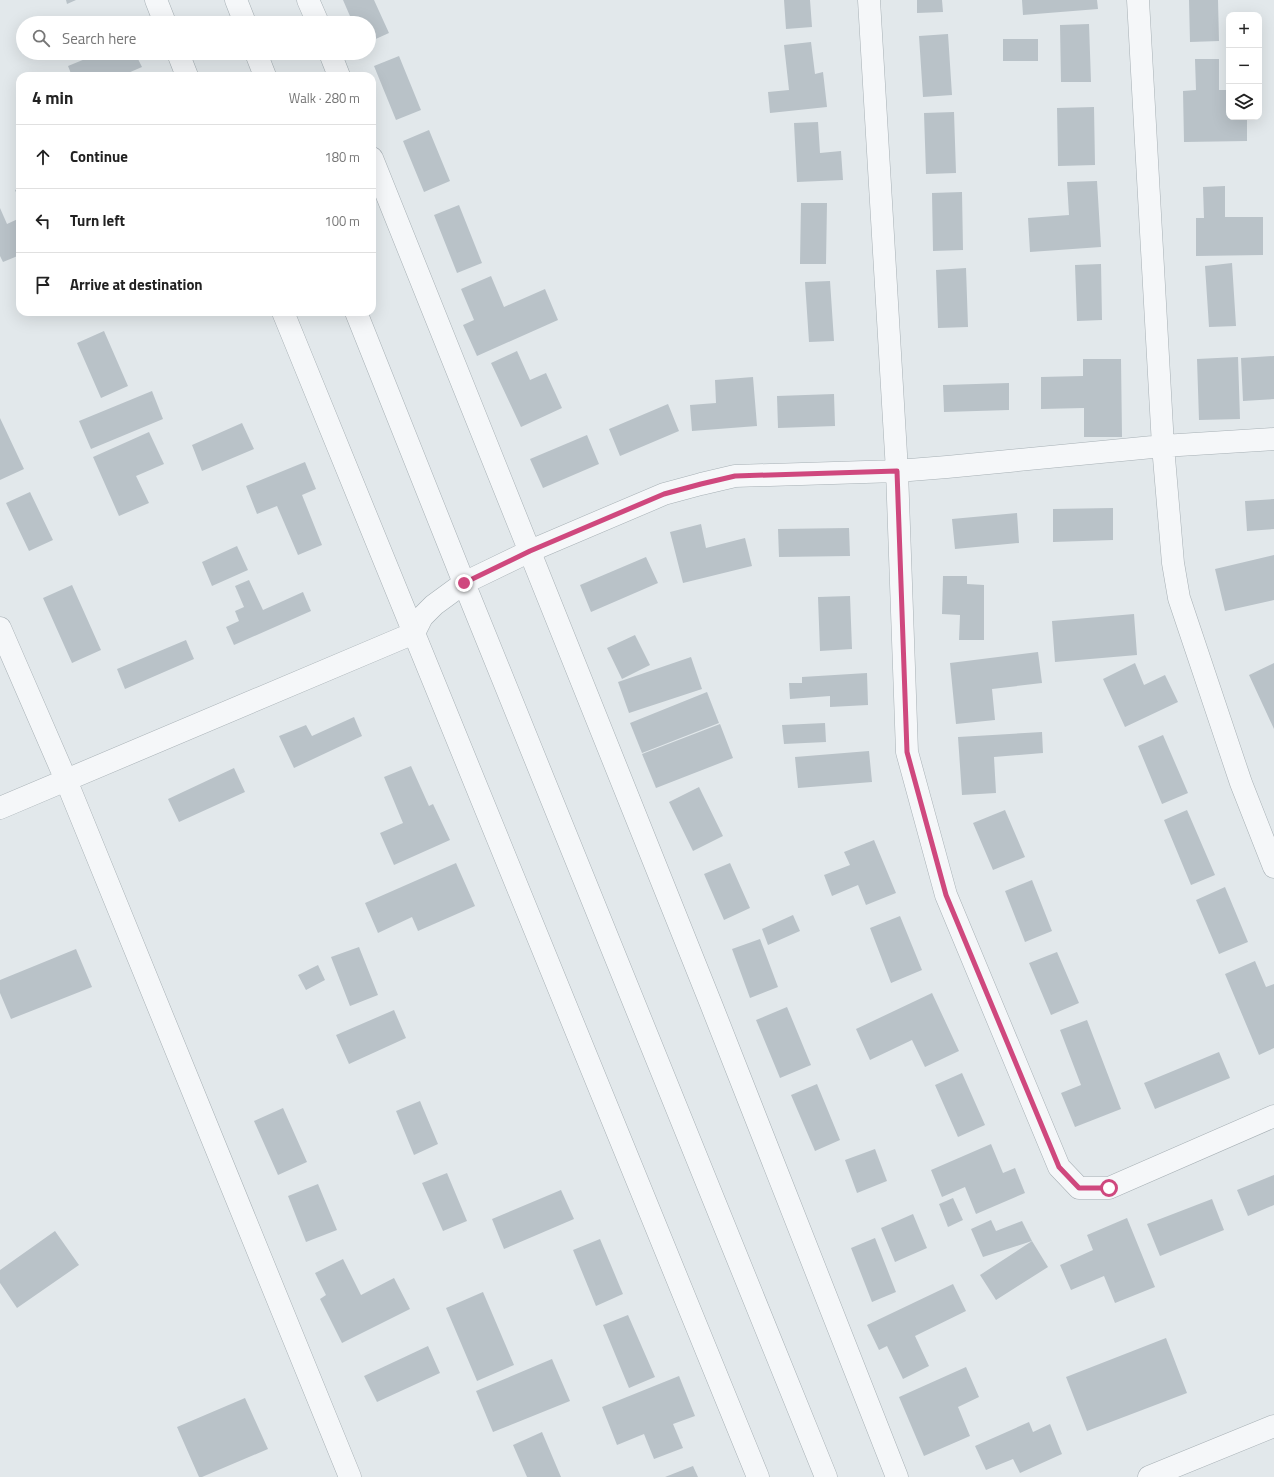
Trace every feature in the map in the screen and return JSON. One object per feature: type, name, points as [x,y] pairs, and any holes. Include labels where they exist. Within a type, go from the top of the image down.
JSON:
[{"type":"street","points":[[156,0],[163,16]]},
{"type":"street","points":[[236,0],[242,16]]},
{"type":"street","points":[[308,0],[315,16]]},
{"type":"street","points":[[868,0],[897,471],[907,752],[946,895],[1059,1167],[1079,1188],[1109,1188],[1274,1116]]},
{"type":"street","points":[[1138,0],[1163,446],[1173,563],[1179,598],[1241,783],[1274,867]]},
{"type":"street","points":[[181,60],[185,72]]},
{"type":"street","points":[[259,60],[263,72]]},
{"type":"street","points":[[333,60],[337,72]]},
{"type":"street","points":[[376,168],[705,989],[897,1477]]},
{"type":"street","points":[[285,316],[758,1477]]},
{"type":"street","points":[[358,316],[464,583],[826,1477]]},
{"type":"street","points":[[0,808],[414,633],[422,617],[434,604],[464,583],[530,551],[664,494],[735,476],[897,471],[1163,446],[1274,439]]},
{"type":"street","points":[[0,628],[66,780],[350,1477]]},
{"type":"street","points":[[1149,1477],[1182,1470],[1274,1426]]},
{"type":"building","points":[[66,0],[76,0],[67,4]]},
{"type":"building","points":[[343,0],[374,0],[389,33],[376,39],[376,16],[350,16]]},
{"type":"building","points":[[784,0],[810,0],[812,27],[786,29]]},
{"type":"building","points":[[917,0],[942,0],[943,12],[917,13]]},
{"type":"building","points":[[1022,0],[1097,0],[1098,9],[1023,15]]},
{"type":"building","points":[[1189,0],[1218,0],[1219,41],[1190,42]]},
{"type":"building","points":[[1089,24],[1091,82],[1061,82],[1060,25]]},
{"type":"building","points":[[948,34],[952,95],[923,97],[919,36]]},
{"type":"building","points":[[1003,39],[1038,39],[1038,61],[1003,61]]},
{"type":"building","points":[[811,42],[815,74],[823,72],[827,107],[770,113],[768,92],[789,90],[784,45]]},
{"type":"building","points":[[399,56],[421,110],[396,120],[374,66]]},
{"type":"building","points":[[1195,59],[1219,59],[1219,90],[1226,90],[1226,120],[1247,120],[1247,141],[1184,142],[1183,91],[1196,90]]},
{"type":"building","points":[[83,60],[138,60],[142,67],[130,72],[70,72],[68,66]]},
{"type":"building","points":[[1094,107],[1095,165],[1058,166],[1057,108]]},
{"type":"building","points":[[954,112],[956,173],[926,174],[924,113]]},
{"type":"building","points":[[818,122],[820,153],[841,151],[843,180],[797,182],[794,123]]},
{"type":"building","points":[[429,130],[450,181],[424,192],[403,141]]},
{"type":"building","points":[[1097,181],[1101,247],[1030,252],[1028,218],[1069,215],[1067,182]]},
{"type":"building","points":[[1225,186],[1225,217],[1263,217],[1263,255],[1196,256],[1196,218],[1204,218],[1203,187]]},
{"type":"building","points":[[962,192],[963,250],[933,251],[932,193]]},
{"type":"building","points":[[801,203],[827,203],[826,264],[800,264]]},
{"type":"building","points":[[459,205],[482,263],[457,273],[434,215]]},
{"type":"building","points":[[0,208],[7,224],[16,220],[16,257],[3,262],[0,256]]},
{"type":"building","points":[[1232,263],[1236,326],[1209,327],[1205,266]]},
{"type":"building","points":[[1101,264],[1102,320],[1077,321],[1075,265]]},
{"type":"building","points":[[966,268],[968,327],[938,328],[936,270]]},
{"type":"building","points":[[491,276],[504,307],[545,289],[558,320],[477,356],[463,325],[474,320],[461,289]]},
{"type":"building","points":[[830,281],[834,341],[809,342],[805,282]]},
{"type":"building","points":[[104,331],[128,386],[101,398],[77,343]]},
{"type":"building","points":[[517,351],[530,380],[546,373],[562,408],[521,427],[491,363]]},
{"type":"building","points":[[1274,356],[1274,399],[1243,401],[1241,358]]},
{"type":"building","points":[[1238,357],[1240,419],[1199,420],[1197,359]]},
{"type":"building","points":[[1083,359],[1121,359],[1122,437],[1084,437],[1084,408],[1041,409],[1041,377],[1083,376]]},
{"type":"building","points":[[753,377],[757,426],[692,431],[690,405],[716,403],[715,380]]},
{"type":"building","points":[[1009,383],[1009,410],[944,412],[943,385]]},
{"type":"building","points":[[152,391],[163,419],[91,449],[79,421]]},
{"type":"building","points":[[834,394],[835,426],[778,428],[777,396]]},
{"type":"building","points":[[668,404],[679,431],[620,456],[609,429]]},
{"type":"building","points":[[0,418],[24,469],[0,480]]},
{"type":"building","points":[[242,423],[254,449],[202,471],[192,445]]},
{"type":"building","points":[[149,432],[164,464],[136,476],[149,503],[119,516],[93,457]]},
{"type":"building","points":[[587,435],[599,464],[543,488],[530,459]]},
{"type":"building","points":[[305,462],[316,489],[302,495],[322,545],[298,555],[277,506],[257,514],[246,486]]},
{"type":"building","points":[[30,492],[53,540],[29,551],[6,503]]},
{"type":"building","points":[[1274,499],[1274,529],[1247,531],[1245,501]]},
{"type":"building","points":[[1113,508],[1113,540],[1053,542],[1053,509]]},
{"type":"building","points":[[1017,513],[1019,543],[955,549],[952,519]]},
{"type":"building","points":[[701,524],[706,548],[745,538],[752,566],[683,583],[670,532]]},
{"type":"building","points":[[849,528],[850,556],[779,557],[778,529]]},
{"type":"building","points":[[237,546],[248,570],[212,586],[202,562]]},
{"type":"building","points":[[1274,555],[1274,600],[1225,611],[1215,569]]},
{"type":"building","points":[[646,557],[658,583],[591,612],[580,585]]},
{"type":"building","points":[[943,576],[967,576],[967,584],[984,585],[984,640],[959,640],[960,615],[942,614]]},
{"type":"building","points":[[249,580],[263,610],[303,592],[311,611],[234,645],[226,627],[239,621],[235,611],[244,607],[235,586]]},
{"type":"building","points":[[72,585],[101,650],[72,663],[43,598]]},
{"type":"building","points":[[850,596],[852,649],[820,651],[818,597]]},
{"type":"building","points":[[1134,614],[1137,655],[1055,662],[1052,621]]},
{"type":"building","points":[[635,635],[650,665],[622,679],[607,648]]},
{"type":"building","points":[[186,640],[194,659],[125,689],[117,669]]},
{"type":"building","points":[[1038,652],[1042,683],[992,689],[995,720],[956,724],[950,663]]},
{"type":"building","points":[[691,657],[702,689],[629,713],[618,682]]},
{"type":"building","points":[[1135,663],[1144,685],[1165,675],[1178,702],[1125,727],[1103,679]]},
{"type":"building","points":[[1274,663],[1274,729],[1249,675]]},
{"type":"building","points":[[867,673],[868,705],[830,707],[830,696],[790,699],[789,683],[802,683],[802,677]]},
{"type":"building","points":[[707,692],[719,723],[642,753],[630,723]]},
{"type":"building","points":[[354,717],[362,736],[294,768],[279,736],[306,725],[312,736]]},
{"type":"building","points":[[825,723],[826,742],[784,744],[782,725]]},
{"type":"building","points":[[720,724],[733,758],[656,788],[642,754]]},
{"type":"building","points":[[1042,732],[1043,753],[994,757],[996,793],[962,795],[958,737]]},
{"type":"building","points":[[1163,735],[1188,793],[1162,804],[1138,746]]},
{"type":"building","points":[[869,751],[872,782],[798,788],[795,757]]},
{"type":"building","points":[[411,766],[429,806],[433,804],[450,840],[394,865],[380,833],[403,823],[384,777]]},
{"type":"building","points":[[234,768],[245,792],[179,822],[168,799]]},
{"type":"building","points":[[699,787],[723,836],[693,851],[669,802]]},
{"type":"building","points":[[1005,810],[1025,857],[993,870],[973,823]]},
{"type":"building","points":[[1187,810],[1215,875],[1191,885],[1164,820]]},
{"type":"building","points":[[874,840],[896,893],[866,905],[858,885],[832,896],[824,875],[850,865],[844,852]]},
{"type":"building","points":[[456,863],[475,906],[418,931],[412,917],[378,933],[365,903]]},
{"type":"building","points":[[730,863],[750,908],[724,920],[704,874]]},
{"type":"building","points":[[1032,880],[1052,931],[1025,942],[1005,891]]},
{"type":"building","points":[[1225,887],[1248,942],[1219,954],[1196,900]]},
{"type":"building","points":[[793,915],[800,931],[768,945],[762,929]]},
{"type":"building","points":[[900,916],[922,970],[891,983],[870,928]]},
{"type":"building","points":[[760,939],[778,987],[750,998],[732,949]]},
{"type":"building","points":[[359,947],[378,995],[350,1006],[331,957]]},
{"type":"building","points":[[76,949],[92,987],[11,1019],[0,993],[0,980]]},
{"type":"building","points":[[1057,952],[1079,1003],[1051,1015],[1029,963]]},
{"type":"building","points":[[1255,961],[1266,987],[1274,984],[1274,1048],[1259,1055],[1225,974]]},
{"type":"building","points":[[318,965],[325,980],[306,990],[298,975]]},
{"type":"building","points":[[932,993],[959,1051],[925,1067],[912,1040],[870,1060],[856,1029]]},
{"type":"building","points":[[787,1007],[811,1065],[780,1078],[756,1020]]},
{"type":"building","points":[[394,1010],[406,1038],[349,1064],[336,1035]]},
{"type":"building","points":[[1087,1020],[1121,1109],[1075,1127],[1061,1093],[1081,1085],[1060,1030]]},
{"type":"building","points":[[1219,1052],[1230,1078],[1155,1109],[1144,1083]]},
{"type":"building","points":[[962,1073],[985,1125],[958,1137],[935,1085]]},
{"type":"building","points":[[817,1084],[840,1140],[815,1151],[791,1095]]},
{"type":"building","points":[[420,1101],[438,1144],[414,1155],[396,1111]]},
{"type":"building","points":[[283,1108],[307,1162],[278,1175],[254,1121]]},
{"type":"building","points":[[991,1144],[1003,1173],[1015,1168],[1025,1193],[976,1214],[965,1187],[942,1197],[931,1170]]},
{"type":"building","points":[[875,1149],[887,1181],[857,1193],[845,1160]]},
{"type":"building","points":[[447,1173],[467,1221],[443,1231],[422,1183]]},
{"type":"building","points":[[1274,1175],[1274,1205],[1248,1216],[1237,1190]]},
{"type":"building","points":[[318,1184],[337,1230],[306,1242],[288,1196]]},
{"type":"building","points":[[561,1190],[574,1219],[504,1249],[492,1219]]},
{"type":"building","points":[[953,1198],[963,1220],[948,1227],[939,1204]]},
{"type":"building","points":[[1212,1199],[1224,1230],[1160,1256],[1147,1224]]},
{"type":"building","points":[[913,1214],[927,1248],[895,1262],[881,1228]]},
{"type":"building","points":[[1127,1218],[1155,1287],[1115,1303],[1104,1276],[1071,1290],[1060,1265],[1093,1250],[1087,1235]]},
{"type":"building","points":[[991,1220],[996,1231],[1022,1221],[1032,1241],[983,1257],[971,1229]]},
{"type":"building","points":[[55,1231],[79,1265],[17,1308],[0,1283],[0,1270]]},
{"type":"building","points":[[875,1238],[896,1292],[872,1302],[851,1248]]},
{"type":"building","points":[[600,1239],[623,1294],[596,1306],[573,1250]]},
{"type":"building","points":[[1032,1241],[1048,1267],[996,1300],[980,1275]]},
{"type":"building","points":[[343,1259],[361,1295],[394,1278],[410,1309],[342,1343],[320,1299],[326,1295],[315,1273]]},
{"type":"building","points":[[953,1284],[966,1311],[915,1336],[929,1366],[903,1379],[887,1346],[879,1350],[867,1325]]},
{"type":"building","points":[[483,1292],[514,1365],[477,1381],[446,1308]]},
{"type":"building","points":[[628,1315],[655,1377],[629,1388],[603,1325]]},
{"type":"building","points":[[1166,1338],[1187,1393],[1087,1431],[1066,1377]]},
{"type":"building","points":[[428,1346],[440,1373],[377,1402],[364,1376]]},
{"type":"building","points":[[552,1359],[570,1401],[493,1432],[476,1391]]},
{"type":"building","points":[[966,1367],[979,1397],[958,1407],[970,1436],[924,1456],[899,1397]]},
{"type":"building","points":[[679,1376],[695,1416],[673,1424],[683,1448],[654,1459],[644,1434],[617,1445],[602,1407]]},
{"type":"building","points":[[245,1398],[268,1449],[199,1477],[177,1427]]},
{"type":"building","points":[[1029,1422],[1033,1432],[1050,1424],[1062,1454],[1020,1473],[1013,1459],[986,1470],[975,1446]]},
{"type":"building","points":[[542,1432],[561,1477],[527,1477],[513,1445]]},
{"type":"building","points":[[693,1466],[698,1477],[665,1477]]},
{"type":"route","points":[[464,583],[530,551],[664,494],[701,484],[735,476],[897,471],[907,752],[946,895],[1059,1167],[1079,1188],[1109,1188]]}]
